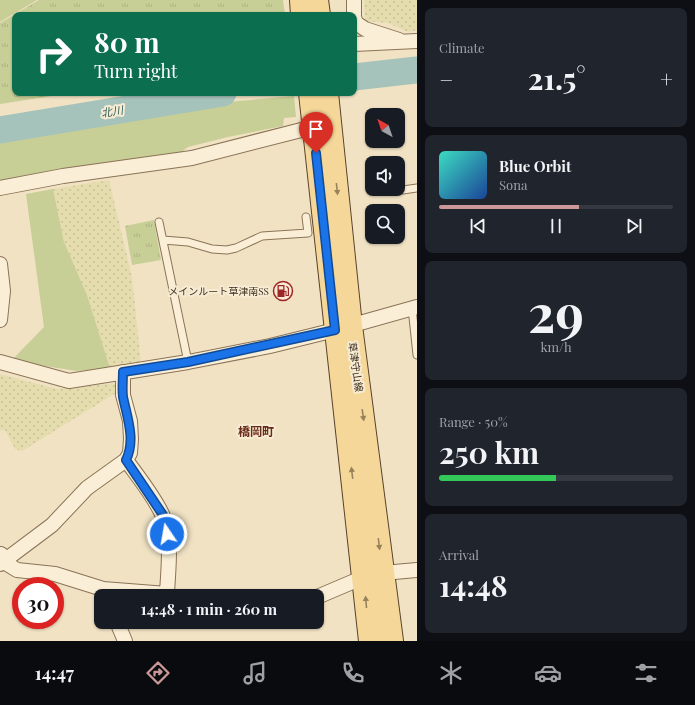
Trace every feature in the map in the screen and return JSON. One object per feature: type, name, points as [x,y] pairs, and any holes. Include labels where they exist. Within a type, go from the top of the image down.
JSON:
[{"type":"main road","points":[[301,0],[302,12]]},
{"type":"main road","points":[[318,0],[319,12]]},
{"type":"main road","name":"草津守山線","points":[[311,96],[320,134],[374,575],[392,641]]},
{"type":"main road","name":"草津守山線","points":[[320,134],[326,96]]},
{"type":"main road","name":"草津守山線","points":[[370,641],[374,575]]},
{"type":"street","points":[[354,0],[354,12]]},
{"type":"street","points":[[357,24],[365,29],[411,41]]},
{"type":"street","points":[[357,44],[411,41]]},
{"type":"street","points":[[0,188],[63,176],[192,158],[320,134]]},
{"type":"street","points":[[0,264],[3,291],[0,320]]},
{"type":"street","points":[[0,362],[69,381],[188,362],[343,328],[414,308]]},
{"type":"street","points":[[97,589],[55,574],[17,570],[1,560],[52,525],[87,488],[126,460],[130,453],[131,439],[130,421],[123,395],[123,372]]},
{"type":"street","points":[[126,460],[163,515],[167,534],[169,589]]},
{"type":"street","points":[[324,594],[374,575],[417,570]]},
{"type":"street","points":[[120,629],[124,641]]},
{"type":"lane","points":[[405,190],[417,188]]},
{"type":"lane","points":[[163,240],[188,242],[212,249],[228,250],[262,236],[308,233],[306,217]]},
{"type":"lane","points":[[159,222],[188,362]]},
{"type":"lane","points":[[414,308],[417,354]]},
{"type":"shaded area","points":[[364,0],[417,0],[417,30],[408,32],[388,23],[365,21]]},
{"type":"shaded area","points":[[109,180],[132,277],[141,363],[110,368],[87,295],[64,242],[53,189]]},
{"type":"shaded area","points":[[0,374],[57,389],[119,383],[119,391],[22,451],[15,449],[5,430],[0,431]]},
{"type":"green space","points":[[0,0],[37,0],[17,12],[12,12],[12,15],[0,22]]},
{"type":"green space","points":[[39,0],[283,0],[285,12],[19,12]]},
{"type":"green space","points":[[12,16],[12,96],[52,96],[0,104],[0,23]]},
{"type":"green space","points":[[294,96],[296,117],[284,118],[283,126],[188,147],[178,155],[0,182],[0,135],[23,134],[238,101]]},
{"type":"green space","points":[[53,189],[64,242],[87,295],[110,368],[77,371],[11,361],[44,327],[26,194]]},
{"type":"green space","points":[[154,220],[161,260],[132,265],[125,226]]},
{"type":"waterway","name":"北川","points":[[357,77],[417,70]]},
{"type":"waterway","name":"北川","points":[[0,130],[205,96]]},
{"type":"place","name":"メインルート草津南SS","points":[[283,291]]},
{"type":"district","name":"橋岡町","points":[[256,431]]},
{"type":"route","points":[[167,534],[163,515],[150,493],[126,460],[130,453],[131,439],[130,421],[123,395],[123,372],[188,362],[270,346],[335,330],[316,153]]}]
